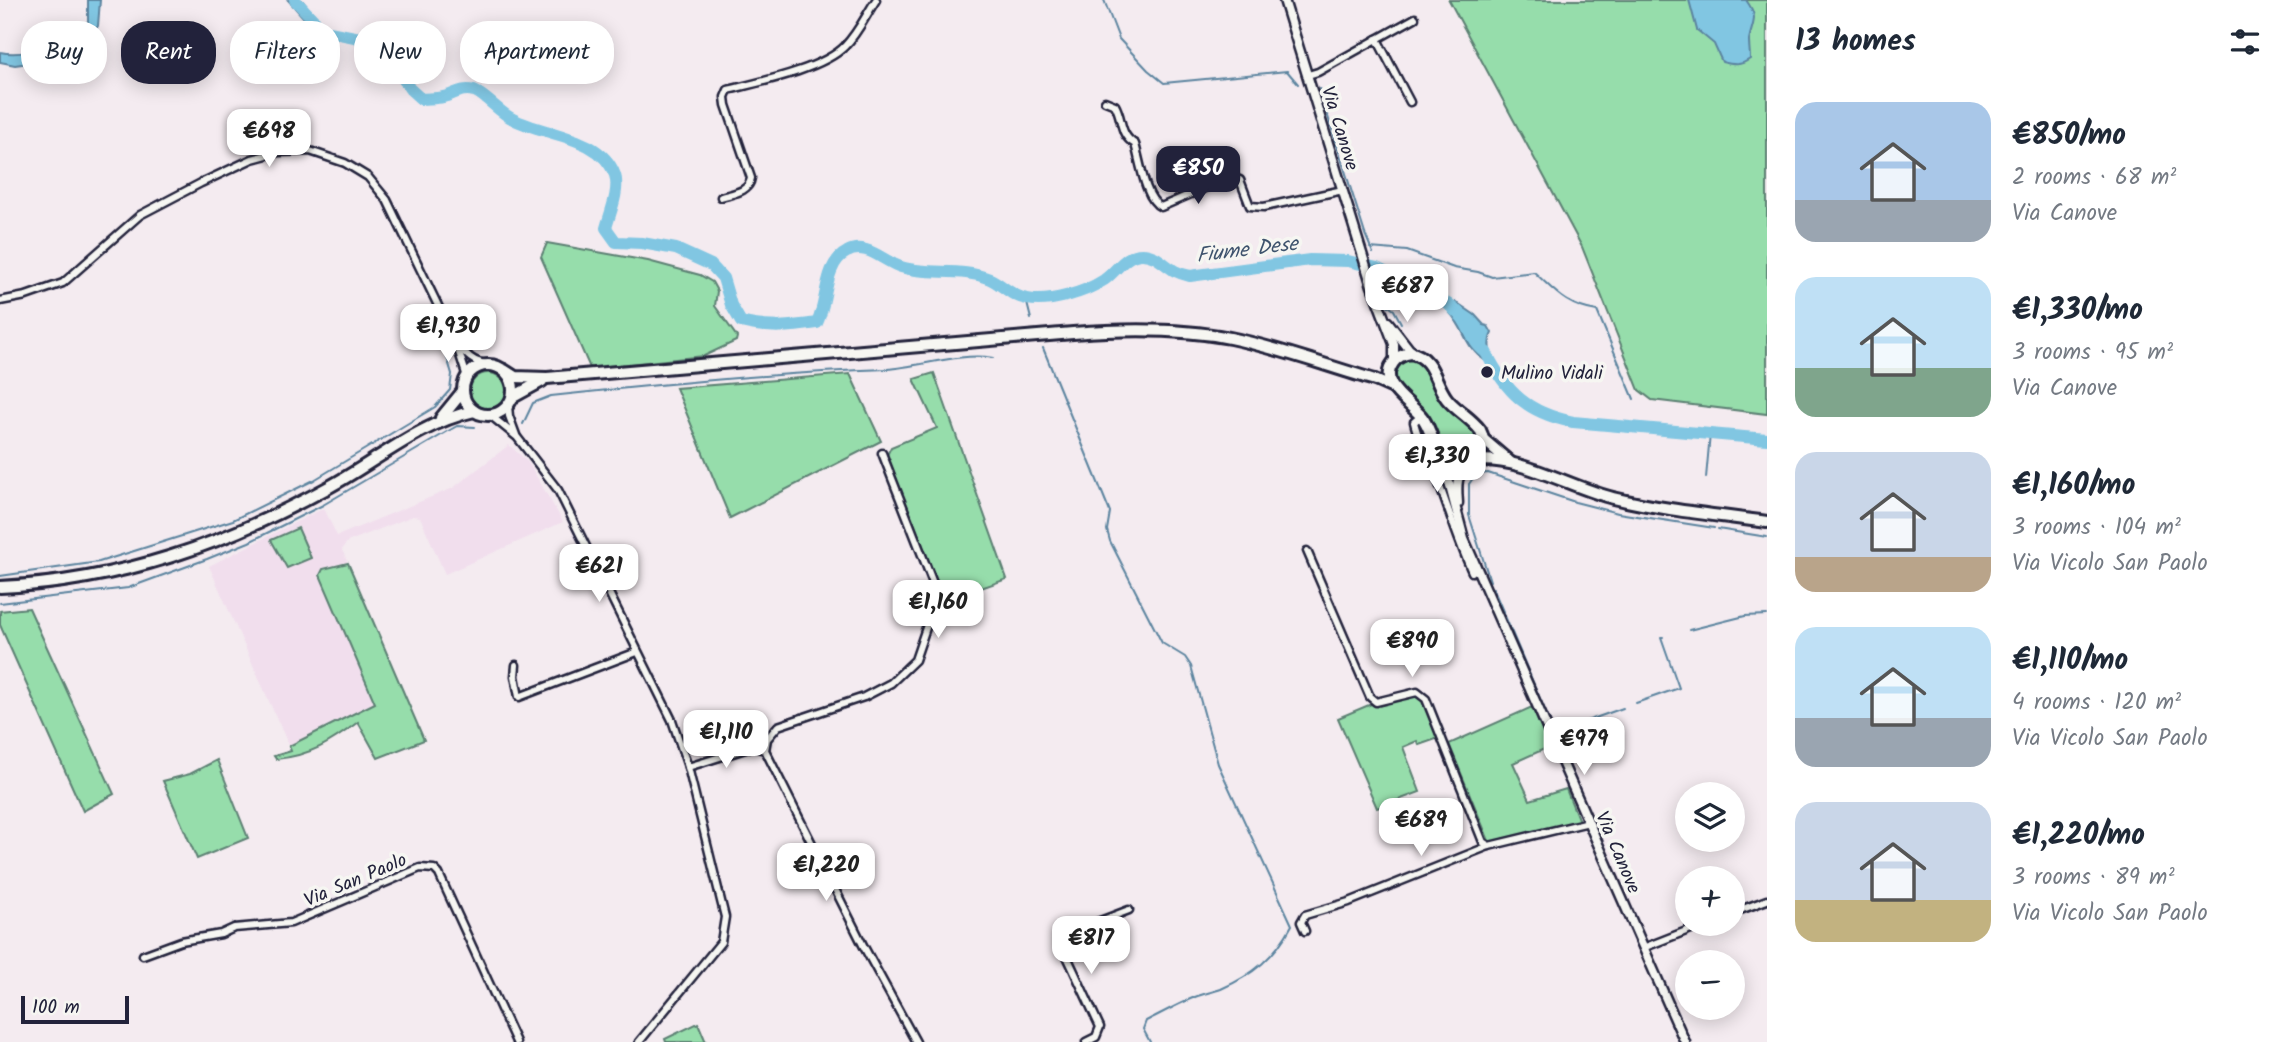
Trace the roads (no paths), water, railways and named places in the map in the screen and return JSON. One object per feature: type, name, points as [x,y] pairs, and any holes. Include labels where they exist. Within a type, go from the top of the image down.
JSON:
[{"type":"main road","points":[[439,420],[463,391],[467,377],[478,366],[486,364],[504,370],[514,377],[547,378],[1073,333],[1130,330],[1185,332],[1228,338],[1290,353],[1386,383],[1421,416],[1443,460],[1455,465],[1514,464],[1611,498],[1767,522]]},
{"type":"main road","points":[[1337,369],[1376,371],[1392,364],[1402,355],[1416,354],[1429,362],[1447,399],[1478,426],[1483,440],[1481,451],[1471,463]]},
{"type":"main road","points":[[1392,364],[1388,373],[1393,388]]},
{"type":"main road","points":[[504,370],[513,382],[510,401]]},
{"type":"main road","points":[[0,587],[102,574],[161,561],[207,546],[266,520],[331,486],[439,420],[474,411],[490,415],[503,411],[510,401],[547,378]]},
{"type":"main road","points":[[463,391],[474,411]]},
{"type":"main road","points":[[1483,440],[1514,464]]},
{"type":"street","points":[[721,197],[746,190],[751,178],[726,105],[728,90],[771,80],[834,56],[848,44],[876,0]]},
{"type":"street","name":"Via Canove","points":[[1284,0],[1372,286],[1394,344],[1392,364]]},
{"type":"street","name":"Via Canove","points":[[1308,75],[1415,18]]},
{"type":"street","points":[[1377,39],[1410,102]]},
{"type":"street","name":"Via Canove","points":[[1105,101],[1115,105],[1120,114],[1122,131],[1135,144],[1149,197],[1155,205],[1161,207],[1230,177],[1240,180],[1250,206],[1264,206],[1343,190]]},
{"type":"street","points":[[0,301],[26,296],[63,283],[140,215],[201,183],[252,159],[278,152],[310,151],[345,163],[368,177],[387,200],[456,343],[467,377]]},
{"type":"street","name":"Via Canove","points":[[1381,311],[1401,340],[1416,354]]},
{"type":"street","points":[[456,343],[470,359],[486,364]]},
{"type":"street","points":[[510,401],[509,416],[517,437]]},
{"type":"street","points":[[490,415],[517,437],[558,490],[672,720],[688,768],[724,917],[721,942],[639,1042]]},
{"type":"street","points":[[1421,416],[1414,422],[1418,436],[1472,572]]},
{"type":"street","points":[[882,453],[940,601],[929,619],[915,660],[891,683],[864,697],[778,726],[766,739],[765,750],[864,947],[916,1042]]},
{"type":"street","name":"Via Canove","points":[[1443,460],[1464,539],[1685,1042]]},
{"type":"street","name":"Via Canove","points":[[1458,520],[1457,481],[1462,469],[1471,463]]},
{"type":"street","points":[[1307,551],[1370,696],[1376,702],[1417,692],[1426,699],[1483,842],[1489,846]]},
{"type":"street","points":[[516,666],[519,697],[637,652]]},
{"type":"street","points":[[688,768],[752,747],[765,750]]},
{"type":"street","points":[[1305,931],[1301,922],[1305,915],[1349,902],[1489,846],[1588,822]]},
{"type":"street","name":"Via San Paolo","points":[[143,955],[181,941],[221,934],[234,928],[291,923],[420,868],[434,869],[452,900],[516,1042]]},
{"type":"street","points":[[1745,908],[1767,900]]},
{"type":"street","points":[[1086,1042],[1097,1037],[1100,1027],[1065,952],[1063,942],[1074,932],[1129,910]]},
{"type":"street","points":[[1643,948],[1675,935]]},
{"type":"water","points":[[88,0],[100,0],[98,21],[88,21]]},
{"type":"water","points":[[288,0],[302,0],[320,21],[306,21]]},
{"type":"water","points":[[1689,0],[1746,0],[1754,16],[1749,40],[1750,59],[1737,64],[1722,62],[1714,44],[1697,30]]},
{"type":"water","points":[[0,52],[21,53],[21,64],[0,62]]},
{"type":"water","points":[[1456,302],[1488,326],[1492,333],[1490,349],[1495,366],[1491,368],[1471,348],[1449,312]]},
{"type":"waterway","name":"Fiume Dese","points":[[295,0],[324,31],[365,39],[386,53],[410,89],[421,99],[440,98],[466,90],[474,91],[513,119],[570,138],[597,152],[608,162],[615,175],[615,194],[606,228],[616,242],[676,249],[711,265],[723,278],[731,305],[741,322],[779,327],[817,323],[834,265],[839,258],[854,249],[868,251],[912,270],[979,275],[1017,296],[1036,300],[1067,296],[1087,289],[1104,280],[1131,257],[1142,254],[1152,256],[1175,271],[1190,276],[1310,260],[1348,261],[1377,268],[1448,304],[1462,317]]},
{"type":"waterway","points":[[1104,0],[1119,39],[1164,83],[1287,71],[1298,84]]},
{"type":"waterway","points":[[1319,88],[1373,253]]},
{"type":"waterway","points":[[1370,248],[1407,251],[1454,268],[1492,277],[1534,272],[1569,302],[1597,311],[1634,399]]},
{"type":"waterway","points":[[1386,295],[1386,304],[1394,310],[1401,323]]},
{"type":"waterway","points":[[1026,299],[1031,319]]},
{"type":"waterway","points":[[0,576],[99,562],[233,520],[314,480],[435,407],[450,390],[452,374],[439,331],[441,326]]},
{"type":"waterway","points":[[1043,348],[1110,512],[1107,530],[1110,541],[1162,643],[1185,657],[1191,666],[1218,764],[1292,925],[1271,956],[1243,978],[1146,1021],[1143,1029],[1150,1042]]},
{"type":"waterway","name":"Fiume Dese","points":[[1486,352],[1510,390],[1531,407],[1557,418],[1573,422],[1767,439]]},
{"type":"waterway","points":[[523,424],[533,403],[551,396],[803,373],[900,368],[968,357],[993,358]]},
{"type":"waterway","points":[[0,603],[128,588],[207,559],[249,542],[323,505],[457,426],[475,427]]},
{"type":"waterway","points":[[1706,478],[1710,434]]},
{"type":"waterway","points":[[1490,581],[1469,515],[1469,484],[1475,477],[1483,474],[1488,473],[1575,502],[1618,513],[1714,528]]},
{"type":"waterway","points":[[1718,529],[1767,537]]},
{"type":"waterway","points":[[1493,588],[1550,722]]},
{"type":"waterway","points":[[1689,630],[1745,616],[1767,615]]},
{"type":"waterway","points":[[1636,703],[1679,688],[1663,637]]},
{"type":"waterway","points":[[1554,730],[1556,732],[1623,708]]},
{"type":"place","name":"Mulino Vidali","points":[[1487,372]]}]
